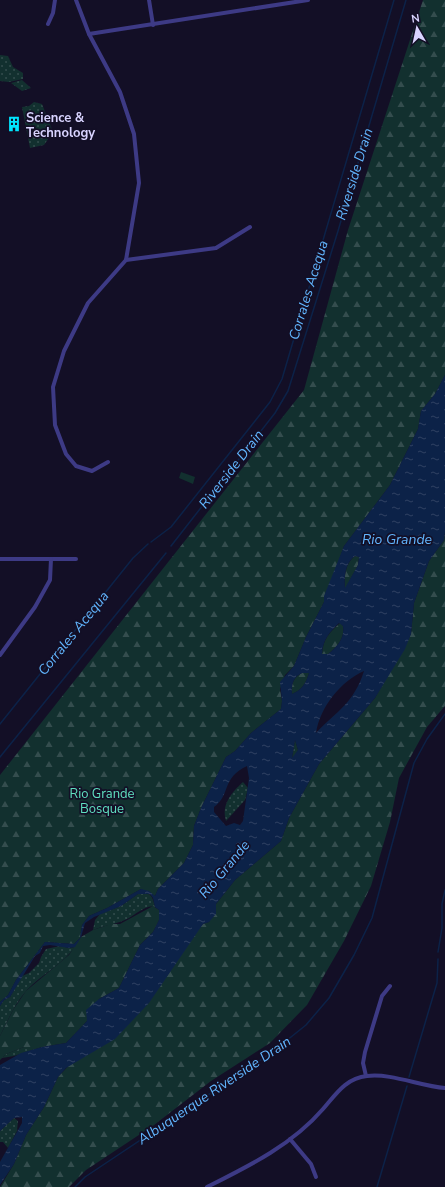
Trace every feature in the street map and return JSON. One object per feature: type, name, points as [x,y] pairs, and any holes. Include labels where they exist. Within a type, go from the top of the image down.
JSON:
[{"type":"street","points":[[48,24],[53,13],[55,0]]},
{"type":"street","points":[[76,0],[89,34],[120,92],[134,134],[139,183],[126,260],[88,303],[64,351],[53,387],[55,425],[66,454],[76,466],[92,471],[108,462]]},
{"type":"street","points":[[149,0],[153,24]]},
{"type":"street","points":[[89,34],[285,2],[308,0]]},
{"type":"street","points":[[126,260],[216,248],[250,227]]},
{"type":"street","points":[[0,559],[76,559]]},
{"type":"street","points":[[0,656],[35,607],[50,580],[50,559]]},
{"type":"street","points":[[366,1076],[363,1063],[365,1052],[382,996],[390,986]]},
{"type":"street","points":[[207,1187],[250,1165],[290,1139],[310,1122],[344,1084],[366,1076],[376,1075],[445,1088]]},
{"type":"street","points":[[290,1139],[311,1164],[316,1177]]},
{"type":"green space","name":"Rio Grande Bosque","points":[[423,0],[445,0],[445,375],[435,394],[421,411],[418,429],[390,485],[344,546],[324,602],[306,637],[294,666],[285,675],[280,689],[282,701],[281,709],[251,733],[235,751],[226,757],[201,808],[194,826],[193,845],[184,863],[158,889],[155,896],[141,889],[89,916],[82,925],[80,938],[74,944],[45,942],[16,980],[8,995],[0,1002],[0,775],[304,390],[348,230]]},
{"type":"green space","points":[[0,55],[8,56],[13,67],[23,73],[23,79],[9,82],[0,81]]},
{"type":"green space","points":[[22,80],[31,88],[22,91],[11,83]]},
{"type":"green space","points":[[34,102],[42,104],[53,132],[44,145],[30,148],[22,107],[29,106]]},
{"type":"green space","points":[[181,472],[195,477],[193,484],[179,478]]},
{"type":"green space","points":[[445,532],[445,706],[427,727],[399,778],[390,822],[371,886],[344,941],[307,1005],[270,1043],[211,1081],[154,1125],[86,1170],[69,1187],[0,1187],[14,1164],[26,1135],[44,1107],[58,1077],[203,924],[209,922],[216,904],[235,880],[281,841],[289,818],[319,764],[375,698],[411,634],[414,603],[429,561],[444,540]]},
{"type":"green space","points":[[355,556],[359,557],[358,565],[345,589],[347,566]]},
{"type":"green space","points":[[340,623],[343,626],[343,634],[340,642],[328,654],[322,654],[327,637]]},
{"type":"green space","points":[[302,673],[309,673],[303,686],[292,694],[293,682],[296,677]]},
{"type":"green space","points":[[295,740],[298,750],[292,758]]},
{"type":"green space","points":[[243,782],[248,788],[245,800],[226,821],[225,810],[228,800]]},
{"type":"green space","points":[[146,893],[151,896],[155,907],[152,906],[145,908],[125,920],[93,930],[95,920],[100,914],[121,906],[138,894]]},
{"type":"green space","points":[[153,906],[159,910],[159,920],[153,932],[140,945],[119,988],[99,999],[87,1021],[66,1043],[42,1047],[24,1047],[6,1054],[0,1060],[0,1036],[13,1010],[26,991],[69,955],[81,937],[93,930],[111,924],[120,924]]},
{"type":"green space","points":[[60,946],[69,948],[75,947],[64,959],[27,990],[19,1000],[0,1036],[0,1006],[4,1000],[10,997],[22,976],[29,973],[39,963],[46,949]]},
{"type":"green space","points":[[24,1047],[42,1047],[14,1056],[2,1058],[6,1054]]},
{"type":"green space","points":[[14,1118],[18,1121],[17,1131],[8,1148],[3,1142],[0,1142],[0,1131]]},
{"type":"water","name":"Rio Grande","points":[[445,375],[445,532],[444,540],[429,561],[414,603],[411,634],[405,649],[375,698],[319,764],[289,818],[281,841],[235,880],[216,904],[216,914],[209,922],[203,924],[149,1003],[115,1039],[66,1068],[58,1077],[44,1107],[26,1135],[14,1164],[0,1185],[0,1162],[22,1123],[22,1117],[14,1118],[0,1131],[0,1065],[21,1053],[42,1047],[66,1043],[87,1021],[86,1010],[99,999],[119,988],[140,945],[153,932],[159,920],[159,910],[155,907],[153,898],[150,894],[138,894],[121,906],[94,917],[85,923],[81,937],[75,947],[69,948],[50,945],[43,946],[40,953],[35,956],[10,997],[4,1000],[0,1006],[0,1002],[8,995],[16,980],[45,942],[74,944],[80,938],[82,925],[89,916],[141,889],[149,891],[155,896],[158,889],[184,863],[193,845],[194,826],[201,808],[226,757],[235,751],[251,733],[281,709],[282,701],[280,682],[294,666],[306,637],[324,602],[324,596],[344,546],[390,485],[418,429],[421,411],[435,394]],"holes":[[[355,556],[359,557],[358,565],[345,588],[346,570]],[[339,623],[343,626],[342,638],[328,654],[322,654],[325,640]],[[364,671],[360,682],[350,699],[316,733],[322,714],[333,696],[355,675]],[[302,673],[309,673],[303,686],[292,694],[292,684],[296,677]],[[295,740],[298,750],[292,758]],[[247,766],[249,778],[243,821],[240,825],[234,823],[226,826],[214,812],[214,807],[223,797],[233,776]]]},
{"type":"waterway","name":"Corrales Acequa","points":[[151,542],[171,527],[270,402],[282,379],[394,0]]},
{"type":"waterway","name":"Riverside Drain","points":[[171,546],[275,413],[288,391],[338,231],[406,0]]},
{"type":"waterway","name":"Corrales Acequa","points":[[0,724],[133,558],[148,544]]},
{"type":"waterway","name":"Riverside Drain","points":[[0,757],[166,553]]},
{"type":"waterway","name":"Albuquerque Riverside Drain","points":[[75,1187],[85,1177],[271,1053],[306,1025],[329,998],[354,955],[372,918],[414,763],[427,739],[445,714]]},
{"type":"waterway","points":[[438,952],[442,928],[442,904],[445,890]]},
{"type":"waterway","points":[[409,1077],[437,983],[438,959]]},
{"type":"waterway","points":[[377,1187],[407,1086]]},
{"type":"place","name":"Science & Technology","points":[[14,124]]}]
